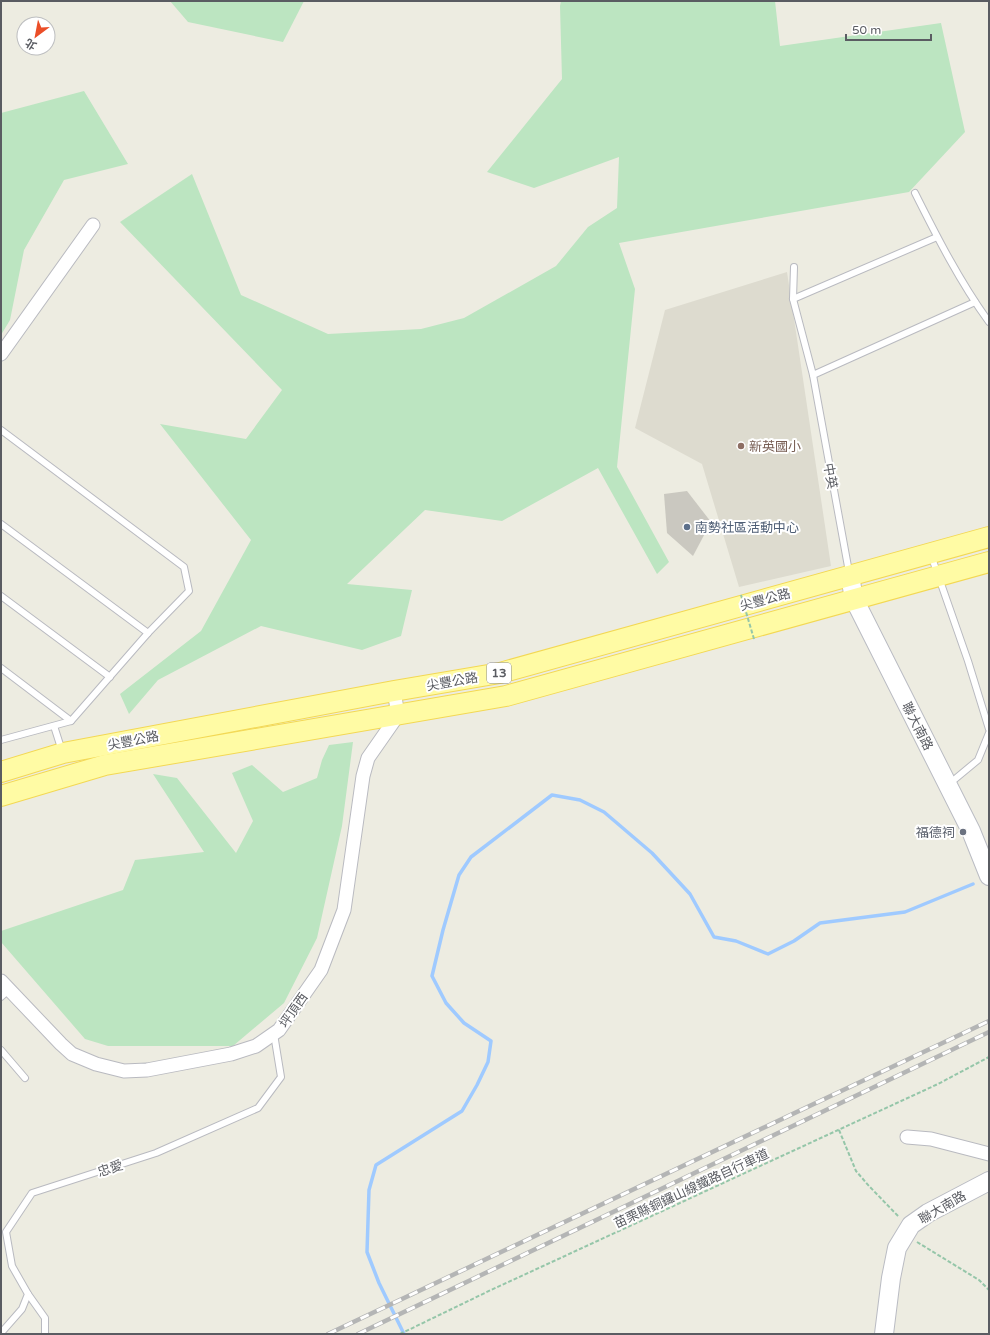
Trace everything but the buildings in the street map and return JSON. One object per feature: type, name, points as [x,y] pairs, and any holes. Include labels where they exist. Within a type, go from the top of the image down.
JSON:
[{"type":"main road","name":"尖豐公路","points":[[1,796],[105,765],[506,696],[753,615],[850,576],[989,538]]},
{"type":"main road","name":"尖豐公路","points":[[1,772],[63,753],[394,691],[500,673],[753,615],[854,599],[989,562]]},
{"type":"street","points":[[1,354],[93,225]]},
{"type":"street","name":"聯大南路","points":[[850,576],[854,599],[971,831],[989,876]]},
{"type":"street","points":[[394,691],[398,715]]},
{"type":"street","name":"坪頂西","points":[[4,989],[72,1054],[96,1064],[124,1071],[147,1070],[231,1054],[256,1046],[274,1034],[279,1030],[321,970],[344,910],[363,776],[368,758],[398,715]]},
{"type":"street","points":[[907,1137],[931,1139],[989,1154]]},
{"type":"street","name":"聯大南路","points":[[884,1334],[891,1278],[898,1248],[911,1225],[928,1213],[989,1181]]},
{"type":"lane","points":[[915,193],[975,302],[989,322]]},
{"type":"lane","points":[[793,299],[938,237]]},
{"type":"lane","name":"中英","points":[[794,267],[793,299],[812,375],[850,576]]},
{"type":"lane","points":[[812,375],[975,302]]},
{"type":"lane","points":[[1,430],[184,566],[189,591],[148,633],[71,721],[1,740]]},
{"type":"lane","points":[[1,524],[148,633]]},
{"type":"lane","points":[[930,554],[939,576],[989,729]]},
{"type":"lane","points":[[1,596],[110,677]]},
{"type":"lane","points":[[1,668],[71,721]]},
{"type":"lane","points":[[54,726],[63,753]]},
{"type":"lane","points":[[948,784],[978,760],[989,733]]},
{"type":"lane","name":"忠愛","points":[[45,1334],[45,1318],[28,1294],[12,1266],[6,1232],[32,1193],[156,1153],[258,1108],[281,1078],[274,1034]]},
{"type":"lane","points":[[1,1050],[25,1078]]},
{"type":"lane","points":[[1,1333],[22,1308],[28,1294]]},
{"type":"path","name":"苗栗縣銅鑼山線鐵路自行車道","points":[[400,1334],[491,1290],[938,1084],[989,1057]]},
{"type":"path","points":[[839,1130],[856,1171],[868,1186],[899,1216],[905,1234],[979,1280],[989,1290]]},
{"type":"shaded area","name":"新英國小","points":[[787,272],[831,566],[739,587],[702,464],[635,428],[665,310]]},
{"type":"green space","points":[[170,1],[304,1],[283,42],[188,22]]},
{"type":"green space","points":[[561,1],[775,1],[780,46],[941,23],[965,132],[909,192],[619,243],[635,289],[617,467],[669,562],[657,574],[598,468],[502,521],[425,510],[347,584],[412,590],[401,636],[362,650],[261,626],[158,680],[129,714],[120,694],[201,631],[251,540],[160,424],[246,439],[282,390],[120,222],[192,174],[241,295],[328,334],[421,329],[464,318],[556,266],[588,227],[617,208],[619,157],[534,188],[487,172],[562,79]]},
{"type":"green space","points":[[84,91],[128,164],[64,180],[24,250],[10,320],[1,335],[1,113]]},
{"type":"green space","points":[[353,742],[342,826],[317,938],[284,1003],[233,1046],[108,1046],[85,1039],[1,942],[1,931],[123,890],[135,860],[204,852],[153,774],[177,778],[236,853],[253,821],[232,773],[252,765],[283,792],[317,778],[322,760],[329,745]]},
{"type":"waterway","points":[[404,1334],[379,1283],[367,1252],[369,1190],[376,1165],[462,1111],[488,1062],[491,1041],[464,1023],[446,1003],[432,976],[443,930],[459,875],[471,857],[552,795],[580,800],[604,812],[652,853],[690,894],[714,937],[736,941],[768,954],[794,941],[820,923],[905,912],[973,884]]},
{"type":"railway","points":[[328,1334],[989,1021]]},
{"type":"railway","points":[[358,1334],[989,1032]]},
{"type":"place","name":"新英國小","points":[[741,446]]},
{"type":"place","name":"南勢社區活動中心","points":[[687,527]]},
{"type":"place","name":"福德祠","points":[[963,832]]}]
